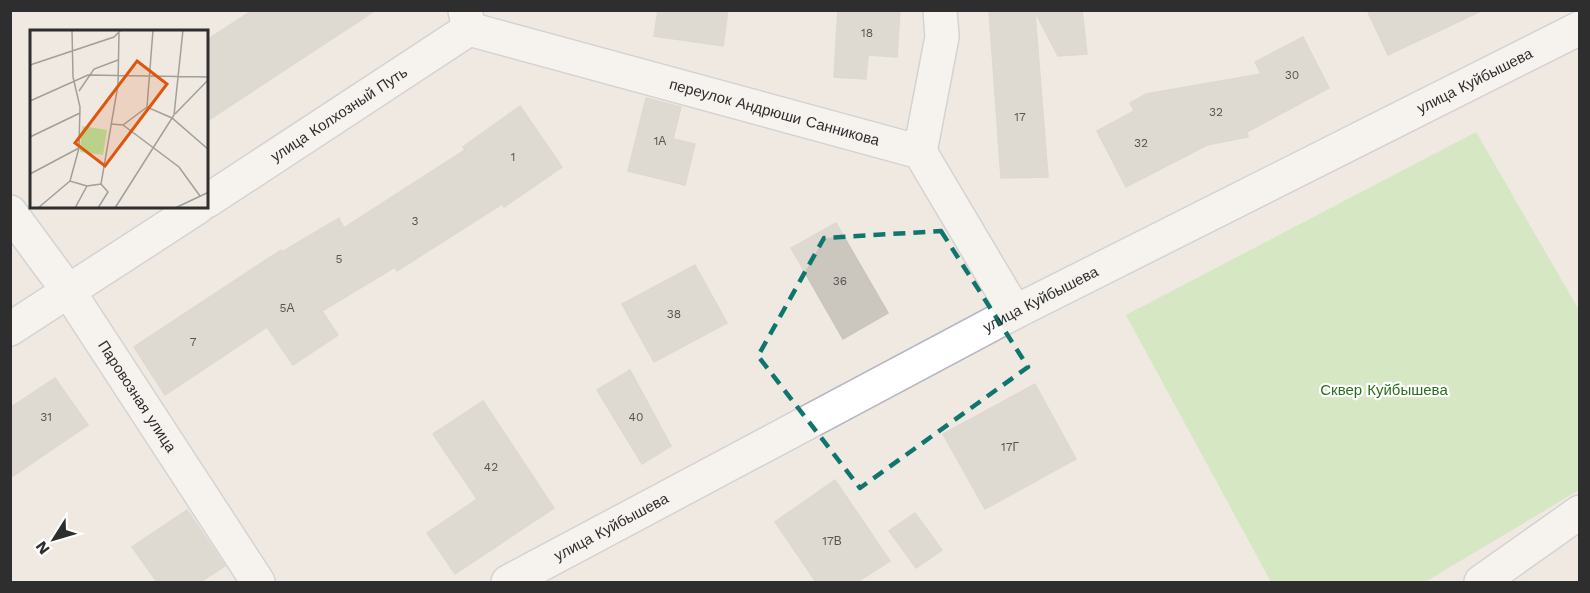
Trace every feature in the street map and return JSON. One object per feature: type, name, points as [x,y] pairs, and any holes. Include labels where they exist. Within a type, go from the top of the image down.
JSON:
[{"type":"street","points":[[940,10],[942,37],[920,152],[1015,312]]},
{"type":"street","name":"переулок Андрюши Санникова","points":[[467,20],[920,152]]},
{"type":"street","name":"улица Колхозный Путь","points":[[208,200],[467,20]]},
{"type":"street","name":"улица Куйбышева","points":[[508,582],[1015,312],[1580,28]]},
{"type":"street","points":[[10,329],[196,208]]},
{"type":"street","name":"Паровозная улица","points":[[10,212],[69,292],[258,582]]},
{"type":"street","points":[[1481,582],[1580,512]]},
{"type":"highlighted area","points":[[941,231],[1028,367],[860,488],[758,356],[824,238]]},
{"type":"green space","name":"Сквер Куйбышева","points":[[1476,132],[1579,310],[1579,490],[1425,582],[1271,582],[1126,315]]},
{"type":"building","points":[[253,10],[376,10],[208,120],[208,39]]},
{"type":"building","points":[[658,10],[728,10],[723,46],[654,36]]},
{"type":"building","points":[[838,10],[900,10],[897,57],[868,55],[866,79],[834,77]]},
{"type":"building","points":[[989,10],[1082,10],[1087,54],[1058,56],[1035,12],[1048,177],[1001,178]]},
{"type":"building","points":[[1367,10],[1483,10],[1388,55]]},
{"type":"building","points":[[1303,37],[1329,88],[1247,132],[1248,137],[1207,145],[1126,187],[1097,131],[1134,111],[1130,103],[1146,94],[1261,74],[1255,62]]},
{"type":"building","points":[[646,98],[681,107],[673,139],[695,144],[685,185],[628,171]]},
{"type":"building","points":[[520,106],[562,167],[504,207],[502,204],[397,271],[395,267],[322,311],[338,335],[293,365],[267,327],[165,395],[134,347],[281,250],[282,252],[339,218],[344,228],[465,150],[463,147]]},
{"type":"building","points":[[836,223],[888,313],[843,339],[791,248]]},
{"type":"building","points":[[695,265],[727,323],[654,362],[622,304]]},
{"type":"building","points":[[630,370],[671,446],[642,464],[597,390]]},
{"type":"building","points":[[55,378],[88,425],[10,478],[10,408]]},
{"type":"building","points":[[1035,384],[1076,459],[985,509],[943,434]]},
{"type":"building","points":[[483,401],[554,508],[455,574],[427,533],[477,499],[433,434]]},
{"type":"building","points":[[835,480],[890,561],[857,582],[816,582],[775,522]]},
{"type":"building","points":[[187,510],[225,566],[200,582],[157,582],[132,547]]},
{"type":"building","points":[[915,513],[942,550],[916,568],[889,531]]}]
